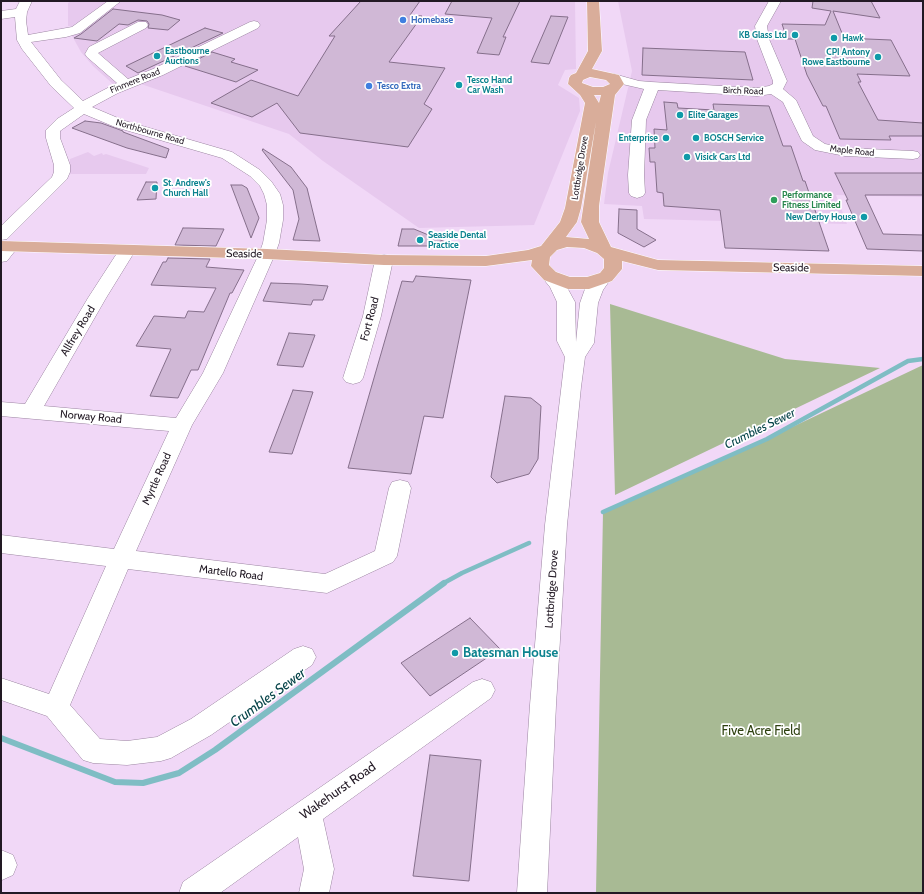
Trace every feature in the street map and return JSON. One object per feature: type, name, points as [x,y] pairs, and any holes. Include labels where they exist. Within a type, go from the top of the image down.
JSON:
[{"type":"main road","points":[[592,1],[595,51],[582,81],[597,91],[611,78]]},
{"type":"main road","name":"Lottbridge Drove","points":[[604,250],[590,222],[611,78]]},
{"type":"main road","name":"Lottbridge Drove","points":[[548,248],[568,222],[573,208],[582,151],[592,103],[582,81]]},
{"type":"main road","points":[[567,242],[595,245],[612,257],[614,263],[613,269],[604,279],[579,284],[568,283],[548,275],[540,266],[540,259],[548,248],[567,242]]},
{"type":"main road","name":"Seaside","points":[[3,246],[127,251],[267,254],[384,260],[486,261],[530,255],[548,248]]},
{"type":"main road","name":"Seaside","points":[[604,250],[658,265],[923,270]]},
{"type":"main road","name":"Seaside","points":[[486,261],[548,275]]},
{"type":"main road","name":"Seaside","points":[[604,279],[658,265]]},
{"type":"street","points":[[23,40],[76,30],[115,1]]},
{"type":"street","name":"Birch Road","points":[[611,78],[645,85],[757,92],[773,90],[778,86],[780,81],[762,39],[761,26],[765,16],[775,1]]},
{"type":"street","points":[[1,15],[24,6]]},
{"type":"street","name":"Northbourne Road","points":[[24,6],[20,30],[28,49],[56,83],[82,108],[120,124],[216,151],[237,161],[255,173],[266,184],[272,194],[275,205],[275,220],[271,243],[267,254]]},
{"type":"street","points":[[126,84],[90,54],[93,50],[142,25]]},
{"type":"street","name":"Finmere Road","points":[[3,246],[59,179],[62,172],[62,165],[53,138],[53,130],[62,122],[88,104],[126,84],[158,72],[254,25]]},
{"type":"street","points":[[637,193],[636,175],[639,120],[651,92],[645,85]]},
{"type":"street","name":"Maple Road","points":[[773,90],[782,94],[789,100],[807,138],[820,147],[839,152],[913,155]]},
{"type":"street","name":"Allfrey Road","points":[[31,411],[127,251]]},
{"type":"street","name":"Myrtle Road","points":[[56,708],[120,560],[182,425],[213,373],[267,254]]},
{"type":"street","name":"Fort Road","points":[[353,378],[372,316],[384,260]]},
{"type":"street","points":[[548,275],[558,286],[566,302],[566,341],[575,357]]},
{"type":"street","name":"Lottbridge Drove","points":[[532,893],[543,705],[556,525],[575,357],[585,343],[589,303],[594,289],[604,279]]},
{"type":"street","name":"Norway Road","points":[[1,409],[182,425]]},
{"type":"street","name":"Martello Road","points":[[1,544],[120,560],[327,584],[385,556],[400,488]]},
{"type":"street","points":[[1,689],[56,708],[93,751],[128,753],[161,749],[201,726],[303,657]]},
{"type":"street","name":"Wakehurst Road","points":[[194,893],[482,690]]},
{"type":"street","points":[[307,813],[319,869],[314,893]]},
{"type":"shaded area","points":[[71,1],[575,1],[576,69],[565,70],[558,85],[579,98],[580,111],[534,225],[419,228],[323,161],[289,134],[138,83],[114,85],[93,66],[81,52],[71,34],[84,27],[68,26],[68,3]]},
{"type":"shaded area","points":[[618,1],[923,1],[923,197],[836,195],[847,224],[644,219],[642,206],[604,204],[608,173],[632,71]]},
{"type":"shaded area","points":[[88,152],[94,156],[102,153],[103,155],[106,154],[149,168],[146,174],[70,174],[70,159]]},
{"type":"green space","points":[[610,304],[785,359],[880,368],[615,495]]},
{"type":"green space","name":"Five Acre Field","points":[[923,365],[923,893],[596,893],[603,512],[767,439]]},
{"type":"building","name":"Tesco Extra","points":[[361,1],[420,1],[410,15],[422,16],[389,62],[445,68],[424,104],[432,109],[408,147],[300,133],[277,103],[252,117],[211,103],[251,80],[298,96],[335,36],[329,36]]},
{"type":"building","points":[[452,1],[520,1],[503,37],[506,37],[499,55],[477,53],[492,18],[445,14]]},
{"type":"building","points":[[813,1],[871,1],[880,18],[833,11],[844,38],[891,40],[910,76],[857,74],[861,82],[858,82],[878,120],[923,123],[923,136],[889,136],[891,140],[840,139],[826,106],[823,106],[807,75],[795,39],[787,39],[782,24],[825,25],[831,11],[812,8]]},
{"type":"building","points":[[113,9],[162,15],[180,20],[168,30],[148,28],[149,24],[147,21],[138,20],[128,25],[119,24],[97,41],[74,38]]},
{"type":"building","points":[[551,16],[568,17],[549,64],[531,62]]},
{"type":"building","points":[[205,28],[223,33],[138,73],[126,66]]},
{"type":"building","points":[[643,48],[745,52],[753,80],[642,75]]},
{"type":"building","points":[[212,52],[235,59],[231,62],[258,70],[236,82],[185,66]]},
{"type":"building","points":[[664,102],[677,103],[678,108],[714,110],[713,104],[769,106],[783,146],[791,146],[803,181],[805,181],[829,251],[725,248],[720,210],[664,206],[663,193],[657,192],[655,162],[650,162],[649,148],[655,148],[654,129],[667,130]]},
{"type":"building","points":[[85,121],[101,123],[169,149],[166,158],[127,148],[72,128]]},
{"type":"building","points":[[263,149],[291,167],[307,188],[320,241],[293,240],[299,219],[293,190],[262,150]]},
{"type":"building","points":[[835,173],[923,173],[923,195],[865,195],[883,234],[923,235],[923,251],[867,249],[846,200],[848,200]]},
{"type":"building","name":"St. Andrew's Church Hall","points":[[146,182],[157,182],[156,199],[137,200]]},
{"type":"building","points":[[231,185],[242,185],[247,188],[259,218],[251,238]]},
{"type":"building","points":[[619,209],[637,210],[637,229],[656,240],[644,247],[618,233]]},
{"type":"building","points":[[183,228],[224,229],[216,246],[175,245]]},
{"type":"building","name":"Seaside Dental Practice","points":[[402,229],[414,229],[455,246],[398,246]]},
{"type":"building","points":[[168,258],[210,259],[206,267],[244,270],[232,293],[230,293],[198,370],[191,370],[178,398],[150,396],[171,349],[136,346],[154,316],[185,318],[188,311],[204,312],[216,288],[151,285],[163,262],[166,262]]},
{"type":"building","points":[[416,276],[471,280],[443,418],[424,416],[411,474],[348,468],[402,281],[413,282]]},
{"type":"building","points":[[271,283],[328,286],[323,300],[313,300],[311,305],[263,301]]},
{"type":"building","points":[[289,333],[315,335],[303,367],[277,365]]},
{"type":"building","points":[[293,390],[313,392],[292,454],[269,452]]},
{"type":"building","points":[[505,396],[531,398],[541,406],[538,459],[529,474],[497,483],[491,477]]},
{"type":"building","name":"Batesman House","points":[[470,618],[500,649],[430,696],[401,663]]},
{"type":"building","points":[[430,755],[481,760],[469,881],[413,876]]},
{"type":"waterway","name":"Crumbles Sewer","points":[[603,512],[767,439],[908,361],[923,359]]},
{"type":"waterway","name":"Crumbles Sewer","points":[[442,584],[462,573],[529,543]]},
{"type":"waterway","name":"Crumbles Sewer","points":[[1,738],[115,782],[143,783],[179,773],[215,750],[444,583]]},
{"type":"place","name":"Homebase","points":[[403,20]]},
{"type":"place","name":"KB Glass Ltd","points":[[795,35]]},
{"type":"place","name":"Hawk","points":[[834,38]]},
{"type":"place","name":"Eastbourne Auctions","points":[[157,56]]},
{"type":"place","name":"CPI Antony Rowe Eastbourne","points":[[878,57]]},
{"type":"place","name":"Tesco Hand Car Wash","points":[[459,85]]},
{"type":"place","name":"Tesco Extra","points":[[369,86]]},
{"type":"place","name":"Elite Garages","points":[[680,115]]},
{"type":"place","name":"Enterprise","points":[[666,138]]},
{"type":"place","name":"BOSCH Service","points":[[696,138]]},
{"type":"place","name":"Visick Cars Ltd","points":[[687,157]]},
{"type":"place","name":"St. Andrew's Church Hall","points":[[155,188]]},
{"type":"place","name":"Performance Fitness Limited","points":[[774,200]]},
{"type":"place","name":"New Derby House","points":[[864,217]]},
{"type":"place","name":"Seaside Dental Practice","points":[[420,240]]},
{"type":"place","name":"Batesman House","points":[[455,653]]}]
